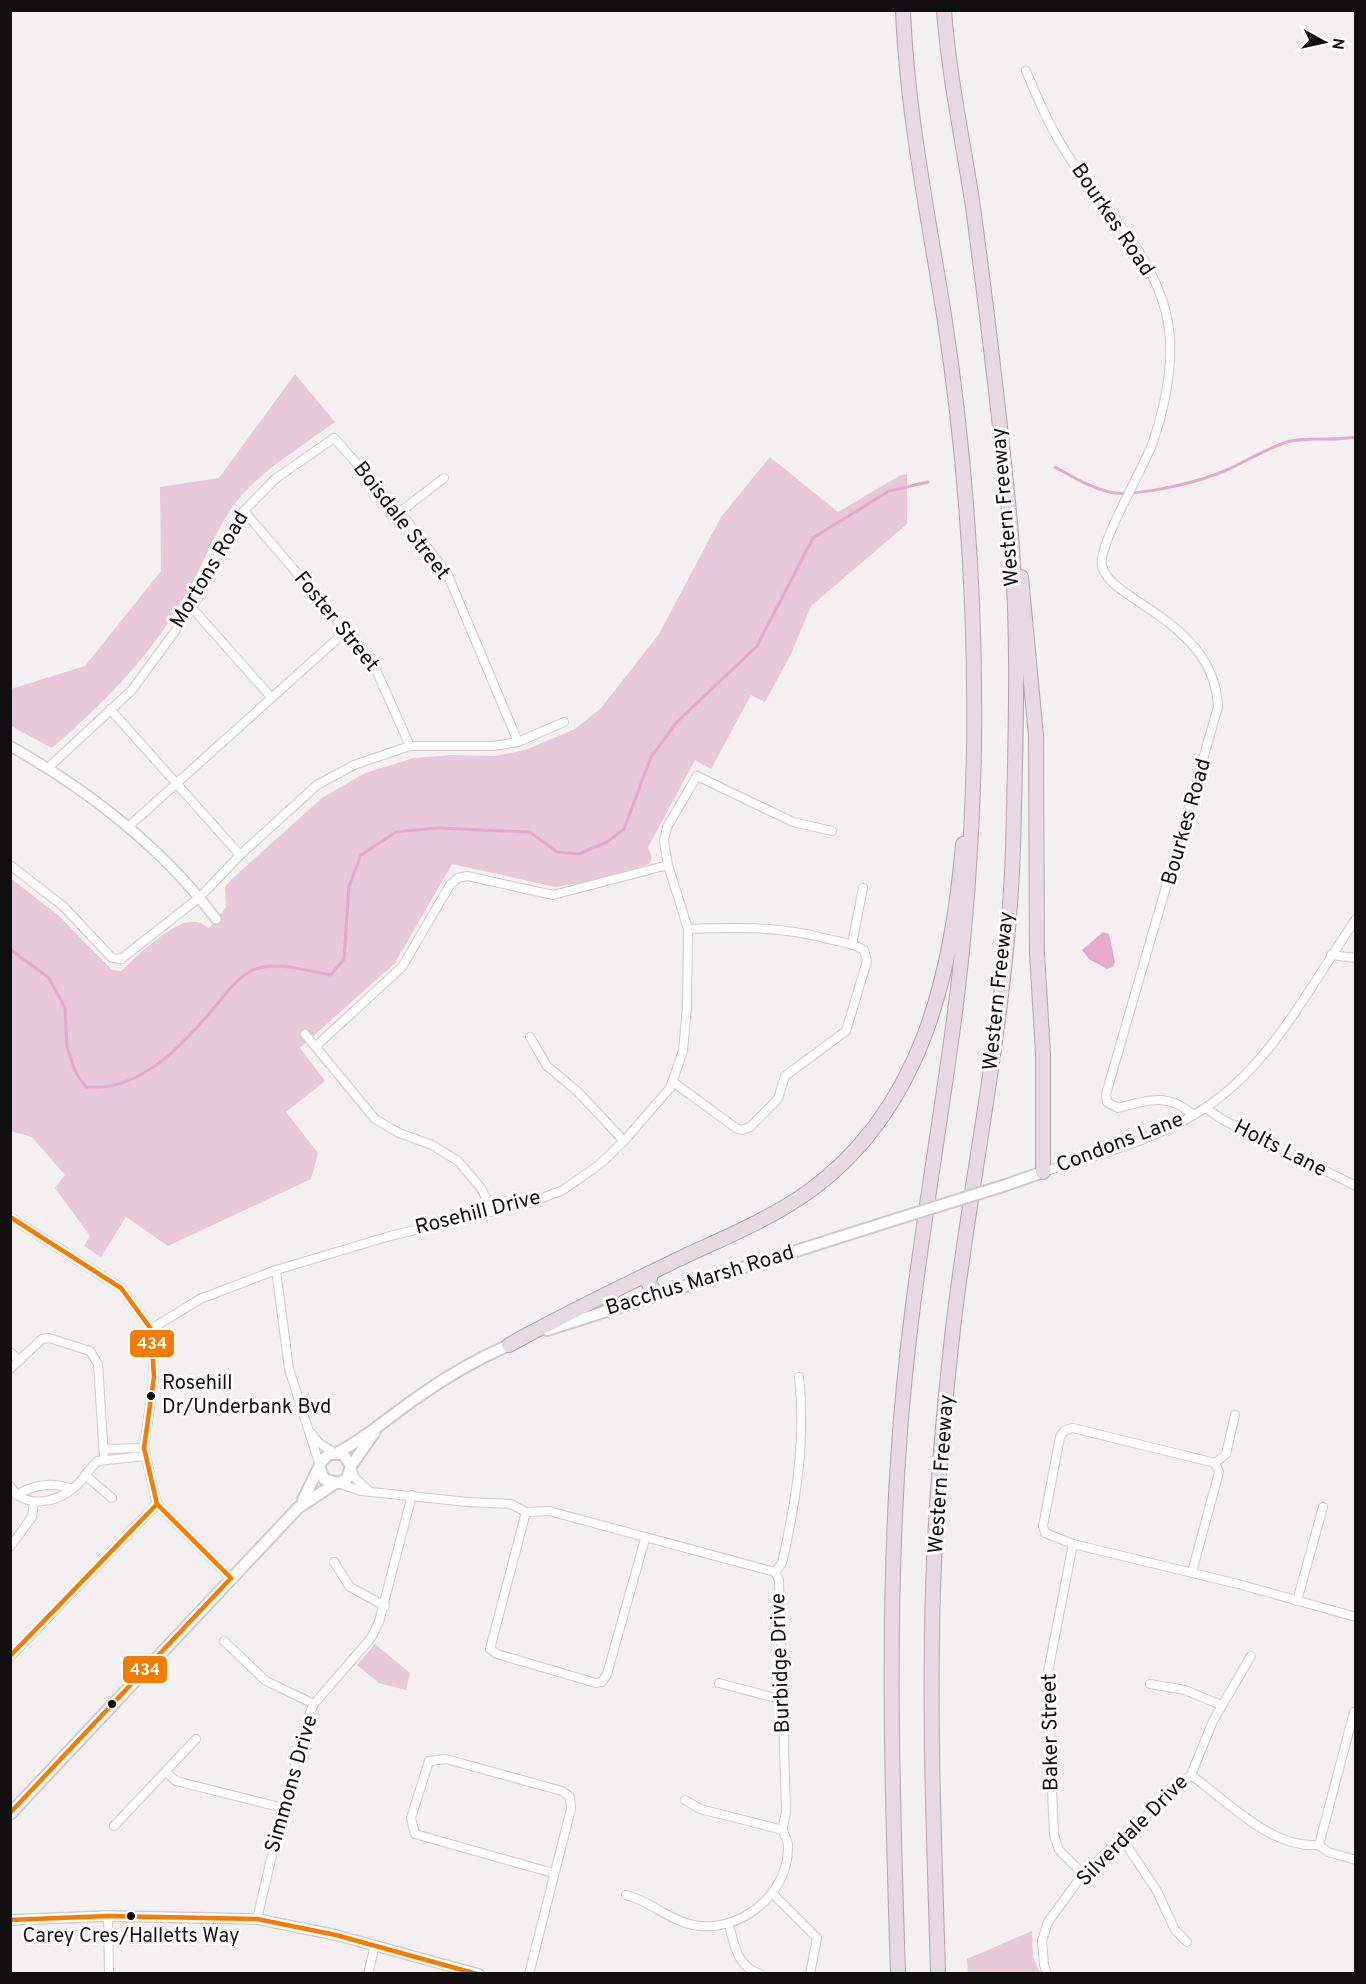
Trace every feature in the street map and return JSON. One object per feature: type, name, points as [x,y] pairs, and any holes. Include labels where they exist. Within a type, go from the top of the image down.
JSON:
[{"type":"highway","name":"Western Freeway","points":[[898,1974],[890,1717],[890,1629],[900,1431],[911,1319],[963,945],[971,849],[974,744],[971,582],[961,462],[944,316],[909,84],[903,10]]},
{"type":"highway","name":"Western Freeway","points":[[939,1974],[932,1777],[932,1631],[941,1461],[954,1321],[1000,1001],[1013,854],[1016,668],[1009,504],[972,206],[952,90],[944,10]]},
{"type":"highway","points":[[1009,504],[1023,586],[1036,736],[1037,954],[1043,1053],[1043,1172]]},
{"type":"highway","points":[[509,1345],[561,1316],[761,1220],[807,1193],[860,1147],[888,1112],[910,1070],[936,1004],[956,902],[964,810],[974,744]]},
{"type":"highway","points":[[651,1273],[649,1284],[657,1294]]},
{"type":"main road","name":"Bacchus Marsh Road","points":[[336,1452],[376,1430],[435,1385],[509,1345],[657,1294],[1043,1172]]},
{"type":"main road","name":"Bacchus Marsh Road","points":[[351,1467],[376,1430]]},
{"type":"main road","points":[[10,1814],[298,1508],[347,1479],[351,1467],[347,1457],[336,1452],[324,1457],[298,1508]]},
{"type":"main road","points":[[320,1467],[324,1479],[336,1484]]},
{"type":"street","name":"Bourkes Road","points":[[1026,71],[1055,135],[1152,273],[1166,315],[1170,337],[1168,382],[1153,443],[1106,541],[1101,560],[1102,567],[1111,581],[1179,628],[1195,646],[1213,675],[1218,706],[1106,1094],[1107,1102],[1118,1108],[1145,1099],[1165,1099],[1184,1106],[1193,1115]]},
{"type":"street","name":"Mortons Road","points":[[49,767],[132,690],[192,608],[223,544],[244,511],[275,479],[334,438]]},
{"type":"street","name":"Boisdale Street","points":[[334,438],[400,512],[447,573],[518,742]]},
{"type":"street","points":[[400,512],[444,478]]},
{"type":"street","name":"Foster Street","points":[[244,511],[376,669],[410,746]]},
{"type":"street","points":[[192,608],[271,697]]},
{"type":"street","points":[[128,827],[346,631]]},
{"type":"street","points":[[110,709],[240,855]]},
{"type":"street","points":[[10,865],[63,906],[112,958],[121,959],[200,897],[240,855],[317,785],[354,765],[410,746],[494,746],[518,742],[564,722]]},
{"type":"street","points":[[10,746],[49,767],[128,827],[200,897],[216,919]]},
{"type":"street","name":"Rosehill Drive","points":[[151,1329],[200,1299],[276,1270],[390,1236],[528,1203],[563,1190],[600,1164],[650,1114],[673,1082],[683,1051],[687,1007],[688,929],[668,865],[664,841],[667,827],[697,776],[793,822],[832,831]]},
{"type":"street","points":[[316,1046],[402,967],[450,885],[458,878],[467,876],[553,895],[668,865]]},
{"type":"street","points":[[852,944],[863,888]]},
{"type":"street","name":"Condons Lane","points":[[1043,1172],[1128,1145],[1206,1108],[1238,1079],[1274,1041],[1356,919]]},
{"type":"street","points":[[673,1082],[735,1128],[742,1130],[750,1127],[778,1100],[785,1076],[846,1031],[867,961],[864,950],[852,944],[792,929],[744,927],[688,929]]},
{"type":"street","points":[[1331,955],[1356,958]]},
{"type":"street","points":[[306,1034],[375,1119],[399,1133],[432,1145],[458,1161],[481,1188],[492,1210]]},
{"type":"street","points":[[530,1037],[547,1066],[578,1092],[624,1141]]},
{"type":"street","name":"Holts Lane","points":[[1206,1108],[1223,1120],[1356,1186]]},
{"type":"street","points":[[10,1217],[121,1288],[151,1329],[154,1377],[145,1452],[157,1504],[231,1578]]},
{"type":"street","points":[[276,1270],[289,1369],[320,1467]]},
{"type":"street","points":[[10,1369],[42,1338],[49,1338],[90,1351],[98,1364],[104,1458]]},
{"type":"street","points":[[10,1352],[19,1360]]},
{"type":"street","points":[[775,1572],[782,1563],[798,1485],[803,1412],[799,1377]]},
{"type":"street","points":[[1215,1463],[1226,1454],[1235,1415]]},
{"type":"street","points":[[1215,1463],[1073,1428],[1065,1430],[1060,1437],[1043,1526],[1046,1533],[1053,1538],[1073,1544],[1192,1572],[1356,1617]]},
{"type":"street","points":[[308,1429],[319,1443],[336,1452]]},
{"type":"street","points":[[104,1449],[145,1452]]},
{"type":"street","points":[[10,1486],[16,1495],[25,1501],[34,1502],[60,1497],[72,1489],[98,1461],[104,1458],[145,1452]]},
{"type":"street","points":[[1192,1572],[1219,1472],[1215,1463]]},
{"type":"street","points":[[351,1467],[356,1479],[370,1491]]},
{"type":"street","points":[[85,1475],[112,1498]]},
{"type":"street","points":[[16,1495],[32,1487],[52,1484],[72,1489]]},
{"type":"street","name":"Burbidge Drive","points":[[336,1484],[370,1491],[468,1502],[511,1504],[526,1512],[549,1511],[645,1539],[775,1572],[779,1580],[783,1700],[786,1812],[783,1830],[789,1847],[782,1878],[772,1893],[764,1903],[729,1925]]},
{"type":"street","name":"Simmons Drive","points":[[257,1919],[299,1746],[314,1704],[371,1638],[385,1606],[412,1495]]},
{"type":"street","points":[[10,1547],[32,1517],[34,1502]]},
{"type":"street","points":[[10,1657],[157,1504]]},
{"type":"street","points":[[1297,1601],[1323,1507]]},
{"type":"street","points":[[526,1512],[490,1649],[497,1654],[596,1683],[602,1682],[607,1674],[645,1539]]},
{"type":"street","name":"Baker Street","points":[[1073,1544],[1047,1677],[1053,1835],[1059,1850],[1083,1874]]},
{"type":"street","points":[[334,1562],[350,1587],[385,1606]]},
{"type":"street","points":[[224,1641],[266,1681],[314,1704]]},
{"type":"street","name":"Silverdale Drive","points":[[1047,1974],[1042,1941],[1048,1922],[1083,1874],[1191,1774],[1221,1706],[1251,1656]]},
{"type":"street","points":[[719,1683],[783,1700]]},
{"type":"street","points":[[1150,1684],[1185,1690],[1221,1706]]},
{"type":"street","points":[[1319,1845],[1354,1712]]},
{"type":"street","points":[[114,1826],[196,1738]]},
{"type":"street","points":[[529,1974],[552,1873],[571,1809],[571,1801],[567,1794],[446,1759],[439,1758],[429,1761],[411,1818],[416,1834],[552,1873]]},
{"type":"street","points":[[166,1772],[176,1781],[283,1808]]},
{"type":"street","points":[[1191,1774],[1246,1816],[1279,1836],[1301,1845],[1319,1845],[1328,1852],[1356,1860]]},
{"type":"street","points":[[685,1800],[700,1809],[783,1830]]},
{"type":"street","points":[[1121,1837],[1157,1891],[1175,1930],[1187,1942]]},
{"type":"street","points":[[772,1893],[817,1938],[810,1974]]},
{"type":"street","points":[[627,1895],[643,1899],[662,1914],[693,1925],[729,1925],[739,1960],[749,1970],[760,1974]]},
{"type":"street","points":[[108,1916],[109,1974]]},
{"type":"street","points":[[10,1920],[108,1916],[257,1919],[375,1945],[479,1974]]},
{"type":"street","points":[[368,1974],[375,1945]]},
{"type":"shaded area","points":[[295,374],[335,422],[275,465],[242,495],[225,518],[172,617],[126,677],[91,713],[52,748],[11,726],[11,689],[85,666],[161,571],[160,487],[219,478]]},
{"type":"shaded area","points":[[770,457],[838,512],[899,476],[907,474],[907,524],[811,606],[791,654],[765,702],[751,695],[711,769],[695,760],[648,847],[652,858],[649,864],[612,877],[556,887],[452,864],[395,963],[300,1048],[325,1081],[286,1112],[318,1153],[311,1179],[168,1246],[126,1217],[101,1257],[84,1246],[90,1236],[55,1188],[65,1175],[32,1137],[11,1131],[10,878],[58,915],[112,970],[121,971],[156,940],[177,926],[196,922],[209,928],[226,907],[225,887],[233,878],[322,798],[365,773],[414,758],[452,755],[495,756],[525,750],[575,729],[601,708],[659,634],[721,517]]},
{"type":"shaded area","points":[[1103,932],[1109,934],[1115,962],[1113,967],[1107,969],[1089,959],[1082,950]]},
{"type":"shaded area","points":[[375,1644],[410,1673],[406,1690],[379,1683],[357,1665]]},
{"type":"shaded area","points":[[1032,1931],[1033,1957],[1040,1973],[968,1973],[967,1959]]},
{"type":"waterway","points":[[1055,467],[1102,490],[1132,493],[1163,489],[1206,478],[1287,442],[1356,437]]},
{"type":"waterway","points":[[10,949],[49,978],[65,1008],[67,1048],[76,1073],[86,1087],[106,1087],[125,1082],[158,1064],[188,1037],[235,984],[249,972],[258,968],[279,966],[331,975],[344,959],[349,886],[361,855],[396,832],[437,828],[530,832],[557,852],[579,854],[607,842],[624,829],[651,757],[677,722],[757,646],[813,538],[889,491],[928,482]]},
{"type":"transit line","name":"434","points":[[10,1217],[121,1288],[151,1329],[154,1377],[144,1448],[157,1504],[231,1578],[10,1813]]},
{"type":"transit line","name":"434","points":[[10,1656],[157,1504]]},
{"type":"transit line","name":"434","points":[[10,1920],[108,1916],[257,1919],[336,1935],[477,1974]]},
{"type":"place","name":"Rosehill Dr/Underbank Bvd","points":[[151,1396]]},
{"type":"place","name":"Carey Cres/Halletts Way","points":[[131,1916]]}]
